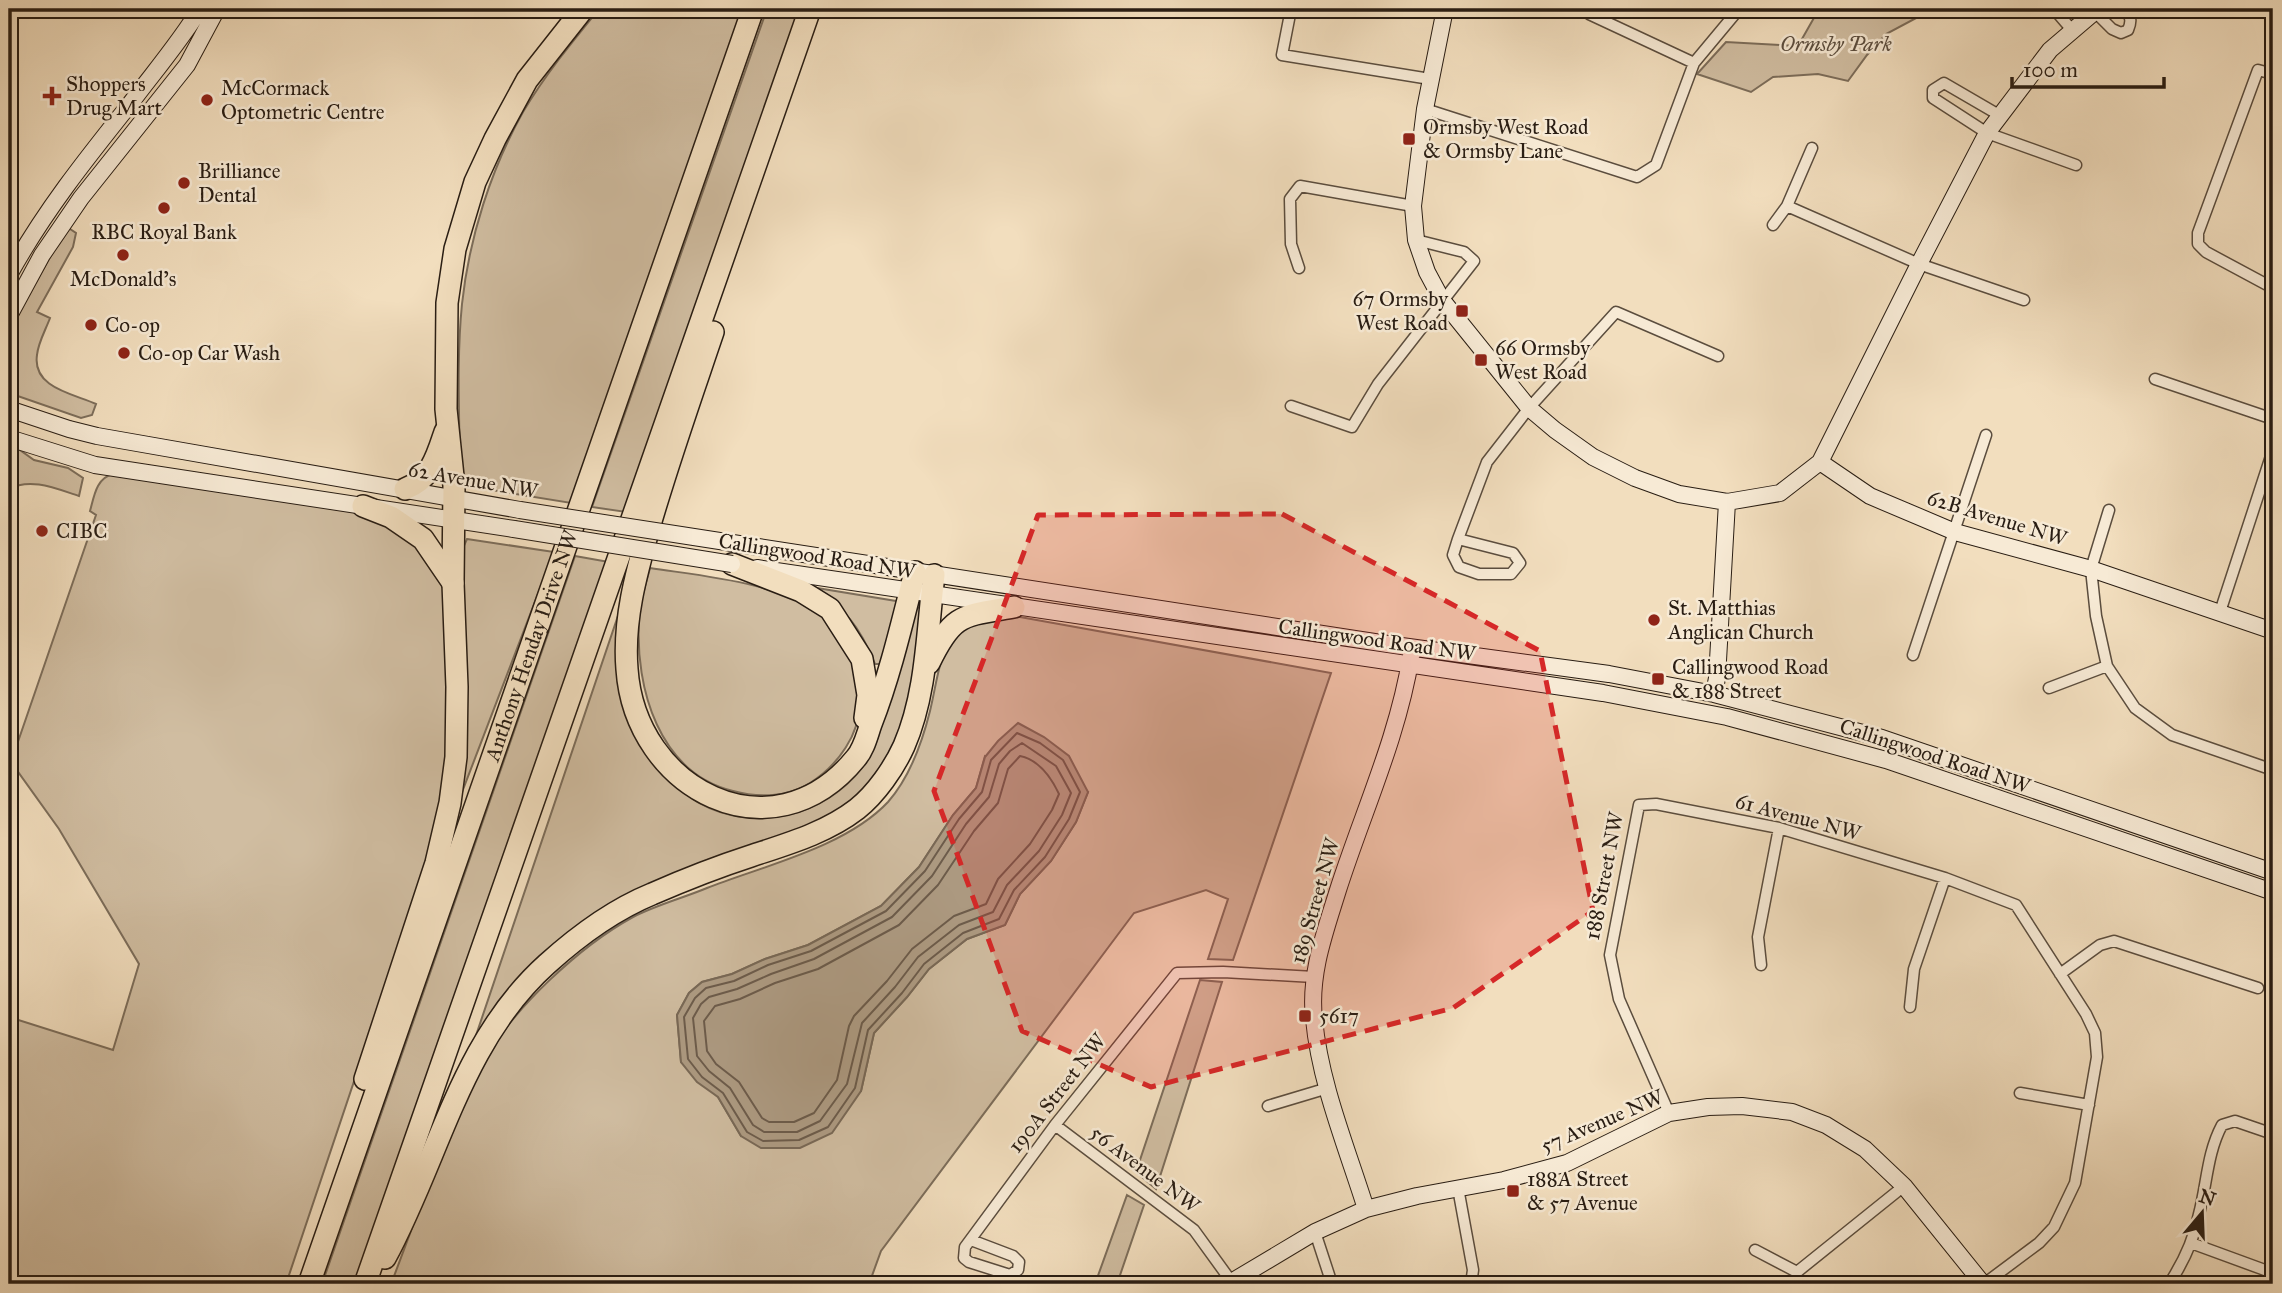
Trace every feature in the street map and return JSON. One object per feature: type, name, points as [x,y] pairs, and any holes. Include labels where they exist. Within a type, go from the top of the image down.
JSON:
[{"type":"highway","points":[[332,1217],[350,1127],[436,863],[450,803],[456,757],[454,499],[447,426],[446,303],[454,249],[475,182],[527,80],[583,9]]},
{"type":"highway","name":"Anthony Henday Drive NW","points":[[309,1284],[753,9]]},
{"type":"highway","points":[[365,1284],[810,9]]},
{"type":"highway","points":[[742,204],[725,295],[658,498],[641,558],[626,635],[627,671],[632,703],[645,732],[661,757],[685,783],[710,797],[749,808],[780,806],[813,795],[840,777],[859,755],[922,583]]},
{"type":"highway","points":[[405,489],[423,479],[434,464],[447,426]]},
{"type":"highway","points":[[363,506],[391,517],[423,539],[453,583]]},
{"type":"highway","points":[[735,554],[830,609],[849,637],[862,659],[868,695],[859,755]]},
{"type":"highway","points":[[371,1284],[400,1231],[461,1085],[481,1047],[502,1015],[545,965],[614,912],[650,894],[706,872],[814,834],[858,808],[878,786],[903,747],[914,718],[923,674],[922,583]]},
{"type":"highway","points":[[923,674],[943,634],[960,619],[1014,607]]},
{"type":"main road","points":[[9,275],[50,206],[172,52],[200,9]]},
{"type":"main road","points":[[9,316],[42,256],[81,198],[187,65],[217,9]]},
{"type":"main road","points":[[1445,9],[1425,109],[1413,206],[1416,240],[1427,272],[1442,300],[1529,408],[1593,457],[1635,478],[1679,494],[1727,502],[1780,493],[1820,462],[1987,133],[2050,50],[2095,10]]},
{"type":"main road","name":"62 Avenue NW","points":[[9,409],[97,436],[520,510],[735,554]]},
{"type":"main road","name":"62 Avenue NW","points":[[9,438],[95,465],[454,521]]},
{"type":"main road","name":"62B Avenue NW","points":[[1820,462],[1870,496],[1955,532],[2091,569],[2273,631]]},
{"type":"main road","points":[[1714,694],[1727,502]]},
{"type":"main road","name":"Callingwood Road NW","points":[[454,521],[735,554],[922,583],[1609,674],[1714,694],[1882,738],[2273,872]]},
{"type":"main road","name":"Callingwood Road NW","points":[[922,583],[1014,607],[1603,693],[1711,713],[1886,760],[2273,892]]},
{"type":"main road","name":"189 Street NW","points":[[1366,1209],[1328,1088],[1313,1018],[1314,977],[1324,935],[1356,835],[1399,715],[1413,648]]},
{"type":"main road","name":"57 Avenue NW","points":[[1229,1283],[1315,1232],[1366,1209],[1504,1180],[1567,1163],[1669,1113],[1708,1107],[1742,1106],[1792,1112],[1826,1125],[1865,1149],[1903,1186],[1983,1284]]},
{"type":"street","points":[[1291,9],[1282,55],[1430,79]]},
{"type":"street","points":[[1425,109],[1637,177],[1656,165],[1694,63],[1739,9]]},
{"type":"street","points":[[2054,9],[2071,30]]},
{"type":"street","points":[[2095,10],[2112,29],[2121,33],[2128,30],[2132,23],[2124,9]]},
{"type":"street","points":[[1589,14],[1694,63]]},
{"type":"street","points":[[2273,74],[2259,70],[2198,233],[2198,244],[2206,252],[2273,288]]},
{"type":"street","points":[[1999,115],[1944,83],[1933,90],[1933,98],[1987,133],[2076,165]]},
{"type":"street","points":[[1773,225],[1787,206],[1811,148]]},
{"type":"street","points":[[1300,268],[1291,244],[1290,199],[1300,186],[1413,206]]},
{"type":"street","points":[[1787,206],[1919,264],[2024,300]]},
{"type":"street","points":[[1291,406],[1352,427],[1378,384],[1474,261],[1464,252],[1416,240]]},
{"type":"street","points":[[1458,539],[1513,553],[1520,563],[1511,575],[1479,574],[1460,567],[1453,555],[1458,539],[1486,462],[1529,408],[1616,312],[1718,356]]},
{"type":"street","points":[[2155,379],[2273,419]]},
{"type":"street","points":[[1913,655],[1986,435]]},
{"type":"street","points":[[2220,612],[2273,450]]},
{"type":"street","points":[[2109,510],[2091,569],[2096,616],[2106,666],[2135,708],[2172,735],[2273,770]]},
{"type":"street","points":[[2049,688],[2106,666]]},
{"type":"street","points":[[1711,713],[1714,694]]},
{"type":"street","name":"61 Avenue NW","points":[[1639,805],[1656,804],[1779,828],[1945,878],[2016,905],[2086,1014],[2095,1033],[2097,1057],[2075,1183],[2054,1227],[2039,1243],[1983,1284]]},
{"type":"street","name":"188 Street NW","points":[[1639,805],[1610,955],[1619,999],[1669,1113]]},
{"type":"street","points":[[1762,965],[1758,937],[1779,828]]},
{"type":"street","points":[[1910,1007],[1914,970],[1945,878]]},
{"type":"street","points":[[2060,974],[2100,945],[2114,941],[2258,988]]},
{"type":"street","name":"190A Street NW","points":[[971,1240],[1055,1125],[1177,973],[1223,972],[1314,977]]},
{"type":"street","points":[[1268,1106],[1328,1088]]},
{"type":"street","points":[[2020,1093],[2089,1105]]},
{"type":"street","points":[[2169,1284],[2191,1243],[2213,1142],[2222,1125],[2235,1121],[2273,1134]]},
{"type":"street","name":"56 Avenue NW","points":[[1055,1125],[1194,1230],[1229,1283]]},
{"type":"street","points":[[1755,1250],[1797,1272],[1903,1186]]},
{"type":"street","points":[[1458,1188],[1473,1270],[1471,1284]]},
{"type":"street","points":[[1315,1232],[1332,1284]]},
{"type":"street","points":[[971,1240],[1013,1256],[1019,1262],[1018,1270],[1010,1275],[965,1261],[965,1247],[971,1240]]},
{"type":"street","points":[[2191,1243],[2273,1273]]},
{"type":"highlighted area","points":[[1282,514],[1540,651],[1593,911],[1453,1008],[1151,1087],[1022,1031],[934,791],[1038,515]]},
{"type":"green space","points":[[599,9],[744,9],[571,503],[460,485],[460,327],[465,279],[483,205],[491,180],[523,112],[569,46]]},
{"type":"green space","points":[[767,9],[799,9],[626,512],[592,507]]},
{"type":"green space","name":"Ormsby Park","points":[[1819,9],[1933,9],[1886,34],[1848,81],[1818,74],[1773,77],[1751,92],[1697,74],[1726,42],[1798,46]]},
{"type":"green space","points":[[67,227],[76,233],[73,247],[37,312],[50,318],[39,346],[37,366],[41,375],[56,388],[96,404],[92,415],[81,418],[9,393],[9,330]]},
{"type":"green space","points":[[9,445],[34,460],[68,468],[83,478],[79,496],[35,484],[9,489]]},
{"type":"green space","points":[[113,474],[366,514],[416,541],[437,569],[447,596],[448,751],[433,846],[286,1284],[9,1284],[9,1017],[113,1050],[139,964],[59,829],[11,762],[96,515],[90,511],[95,494],[99,484]]},
{"type":"green space","points":[[467,539],[554,552],[446,834],[462,550]]},
{"type":"green space","points":[[575,556],[609,562],[356,1284],[322,1284]]},
{"type":"green space","points":[[650,568],[763,588],[805,605],[826,620],[854,658],[858,673],[859,712],[846,748],[820,776],[801,788],[783,794],[743,793],[708,781],[687,766],[670,747],[647,699],[642,673],[639,614]]},
{"type":"green space","points":[[811,587],[898,603],[881,664],[875,664],[857,629],[842,611]]},
{"type":"green space","points":[[623,601],[625,674],[634,728],[640,743],[655,764],[699,803],[720,812],[764,818],[808,809],[846,785],[868,760],[876,742],[911,611],[915,607],[921,608],[923,612],[909,708],[897,744],[879,778],[853,805],[815,825],[607,913],[468,1059]]},
{"type":"green space","points":[[1001,616],[1020,617],[1331,673],[1233,960],[1208,959],[1228,899],[1206,890],[1134,913],[881,1251],[869,1284],[391,1284],[458,1114],[485,1059],[513,1019],[550,979],[571,961],[633,917],[803,854],[870,818],[896,792],[914,759],[927,723],[946,648],[965,628]],"holes":[[[985,756],[1088,792],[1076,822],[1051,861],[1020,894],[1005,925],[967,939],[929,969],[874,1033],[861,1091],[741,1136],[718,1097],[681,1062],[677,1015],[689,993],[702,982],[732,974],[765,959],[808,945],[881,906],[919,867],[953,815],[976,788]]]},
{"type":"green space","points":[[1200,980],[1222,982],[1156,1189],[1136,1172]]},
{"type":"green space","points":[[1127,1195],[1144,1205],[1117,1284],[1095,1284]]},
{"type":"water","points":[[1018,723],[1044,737],[1069,756],[1088,792],[1076,822],[1051,861],[1020,894],[1005,925],[967,939],[929,969],[874,1033],[861,1091],[832,1133],[800,1148],[761,1148],[741,1136],[718,1097],[697,1082],[681,1062],[677,1015],[689,993],[702,982],[732,974],[765,959],[808,945],[881,906],[919,867],[953,815],[976,788],[985,757]]},
{"type":"place","name":"Shoppers Drug Mart","points":[[52,96]]},
{"type":"place","name":"McCormack Optometric Centre","points":[[207,100]]},
{"type":"place","name":"Ormsby West Road & Ormsby Lane","points":[[1409,139]]},
{"type":"place","name":"Brilliance Dental","points":[[184,183]]},
{"type":"place","name":"RBC Royal Bank","points":[[164,208]]},
{"type":"place","name":"McDonald's","points":[[123,255]]},
{"type":"place","name":"67 Ormsby West Road","points":[[1462,311]]},
{"type":"place","name":"Co-op","points":[[91,325]]},
{"type":"place","name":"Co-op Car Wash","points":[[124,353]]},
{"type":"place","name":"66 Ormsby West Road","points":[[1481,360]]},
{"type":"place","name":"CIBC","points":[[42,531]]},
{"type":"place","name":"St. Matthias Anglican Church","points":[[1654,620]]},
{"type":"place","name":"Callingwood Road & 188 Street","points":[[1658,679]]},
{"type":"place","name":"5617","points":[[1305,1016]]},
{"type":"place","name":"188A Street & 57 Avenue","points":[[1513,1191]]}]
